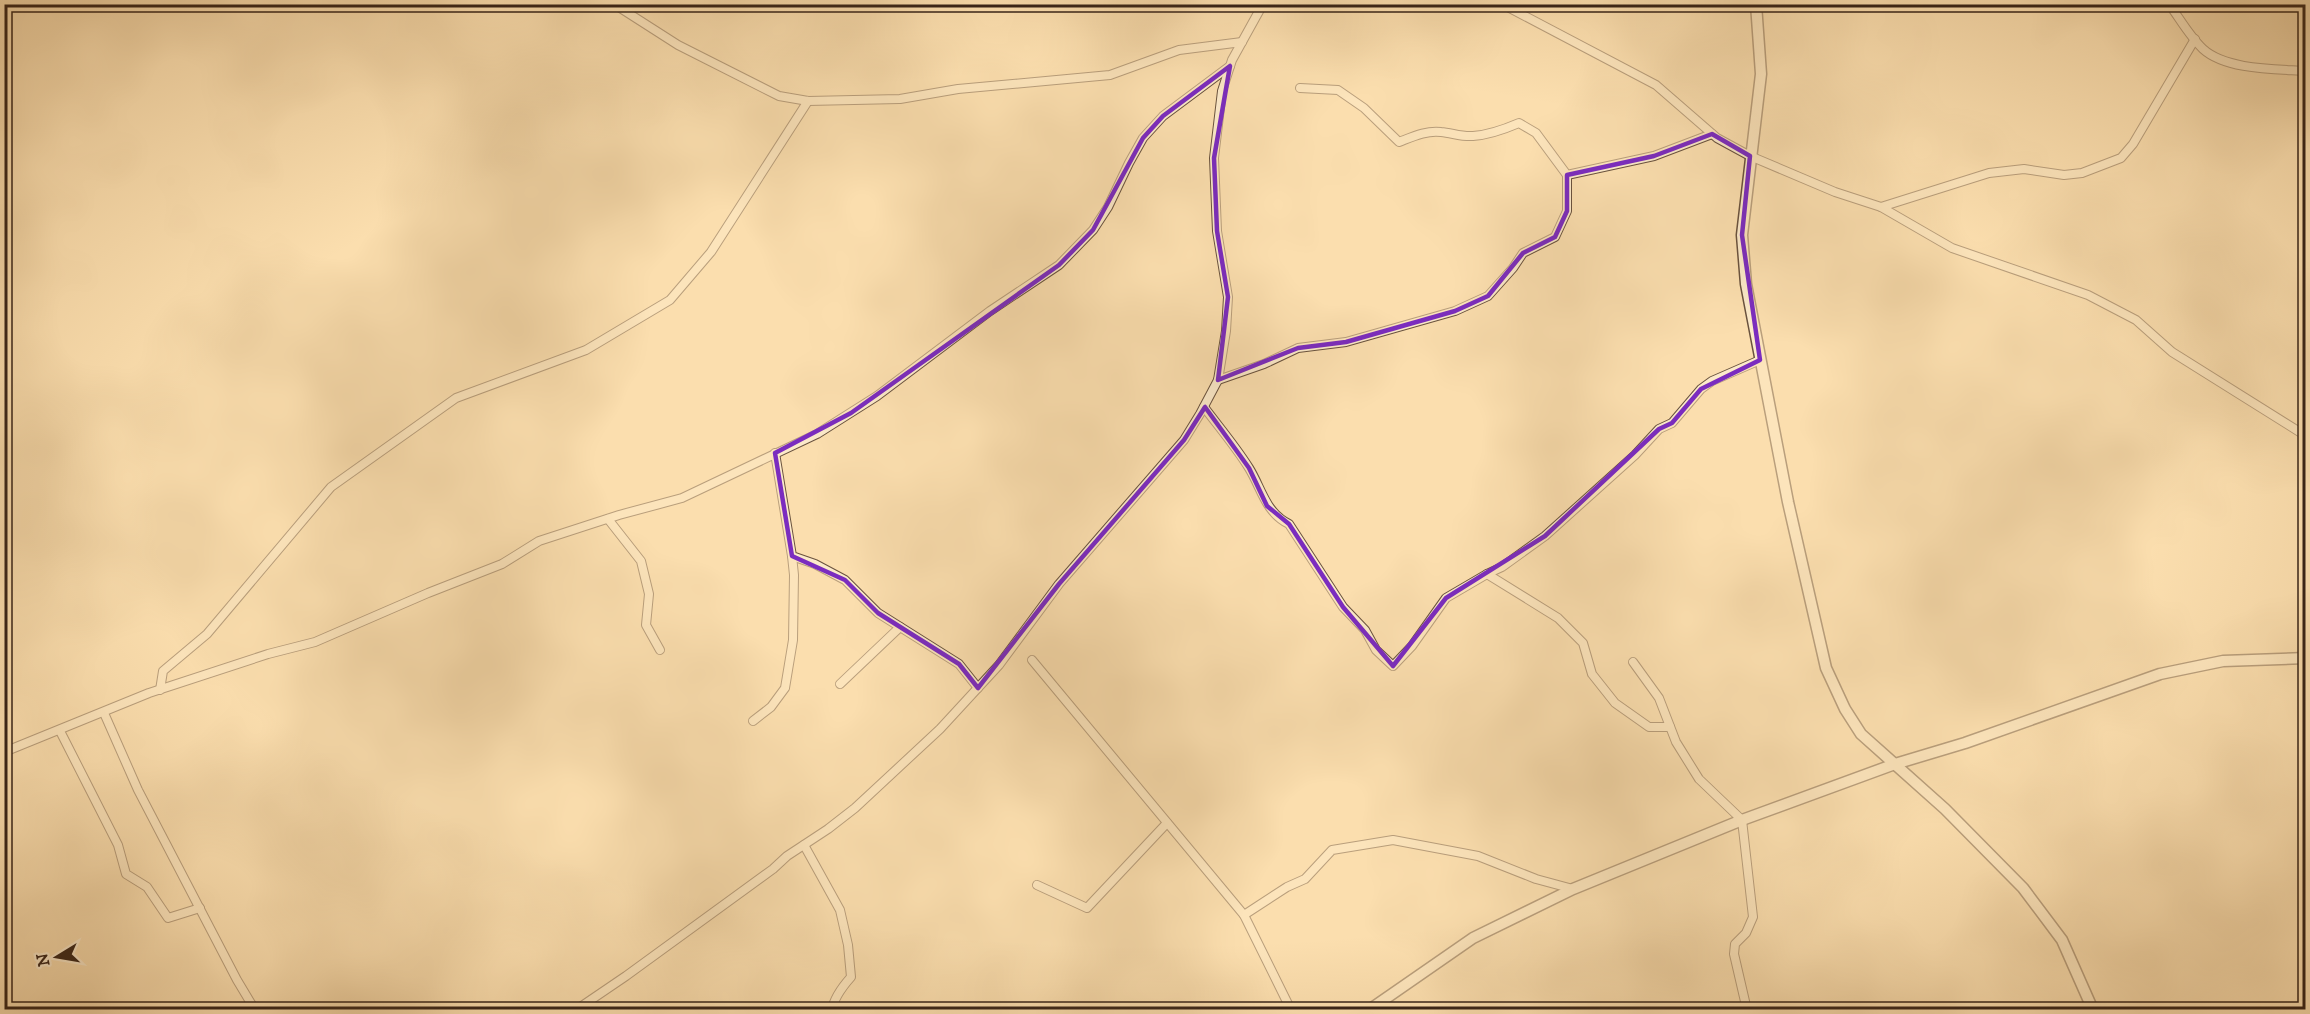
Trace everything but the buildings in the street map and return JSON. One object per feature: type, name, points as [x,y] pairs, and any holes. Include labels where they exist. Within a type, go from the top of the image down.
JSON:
[{"type":"street","points":[[614,4],[678,45],[779,96],[808,101],[900,99],[958,89],[1110,75],[1179,50],[1242,42]]},
{"type":"street","points":[[576,1010],[855,808],[940,729],[999,665],[1059,584],[1184,440],[1218,380],[1226,332],[1228,297],[1217,231],[1214,158],[1222,91],[1230,66],[1263,4]]},
{"type":"street","points":[[1502,4],[1656,85],[1712,134],[1750,156],[1835,192],[1881,207],[1952,249],[2088,295],[2136,320],[2172,352],[2306,436]]},
{"type":"street","points":[[1755,4],[1761,74],[1742,235],[1746,284],[1788,502],[1826,668],[1845,709],[1861,734],[1945,810],[2023,888],[2062,940],[2092,1010]]},
{"type":"street","points":[[2169,4],[2203,50],[2220,59],[2244,66],[2306,72]]},
{"type":"street","points":[[1881,207],[1989,173],[2024,169],[2064,175],[2082,173],[2121,158],[2133,144],[2195,39]]},
{"type":"street","points":[[4,752],[160,690],[268,654],[315,642],[428,592],[501,564],[539,541],[682,498],[817,434],[851,413],[990,311],[1059,265],[1098,222],[1143,138],[1163,116],[1230,66]]},
{"type":"street","points":[[1218,380],[1264,364],[1298,348],[1346,342],[1455,311],[1488,296],[1523,254],[1555,237],[1567,212],[1567,176],[1536,133],[1519,123],[1474,136],[1440,132],[1425,133],[1399,142],[1364,108],[1338,90],[1300,88]]},
{"type":"street","points":[[160,690],[163,671],[207,634],[331,487],[456,398],[586,350],[670,300],[711,252],[808,101]]},
{"type":"street","points":[[1567,176],[1654,156],[1712,134]]},
{"type":"street","points":[[1204,407],[1249,468],[1267,506],[1279,519],[1289,525],[1343,607],[1365,630],[1376,650],[1393,666],[1412,646],[1446,598],[1502,567],[1545,536],[1635,454],[1659,429],[1672,423],[1701,389],[1712,381],[1760,360]]},
{"type":"street","points":[[753,721],[771,707],[785,688],[793,640],[792,556],[775,453]]},
{"type":"street","points":[[608,519],[641,561],[649,594],[646,625],[660,650]]},
{"type":"street","points":[[792,556],[845,580],[878,613],[959,664],[978,688]]},
{"type":"street","points":[[1487,574],[1558,618],[1583,643],[1592,674],[1616,703],[1649,727],[1670,727]]},
{"type":"street","points":[[840,684],[900,627]]},
{"type":"street","points":[[1369,1010],[1386,1005],[1473,938],[1573,889],[1742,820],[1895,764],[1965,743],[2160,674],[2223,661],[2306,658]]},
{"type":"street","points":[[1032,660],[1244,915],[1291,1010]]},
{"type":"street","points":[[1633,662],[1659,698],[1676,742],[1699,779],[1742,820],[1753,916],[1746,933],[1735,944],[1734,954],[1747,1010]]},
{"type":"street","points":[[104,712],[138,790],[237,980],[255,1010]]},
{"type":"street","points":[[60,731],[118,845],[126,874],[147,887],[168,918],[200,908]]},
{"type":"street","points":[[1037,885],[1088,908],[1167,823]]},
{"type":"street","points":[[1244,915],[1287,887],[1305,879],[1332,850],[1393,840],[1478,856],[1536,879],[1573,889]]},
{"type":"street","points":[[804,845],[840,910],[848,945],[851,977],[841,989],[832,1010]]},
{"type":"highlighted area","points":[[1230,66],[1214,158],[1217,231],[1228,297],[1218,380],[1298,348],[1346,342],[1455,311],[1488,296],[1523,253],[1555,237],[1567,211],[1567,175],[1654,156],[1712,134],[1750,156],[1742,235],[1760,360],[1701,389],[1672,423],[1659,429],[1545,536],[1446,598],[1393,666],[1343,607],[1289,524],[1267,506],[1249,468],[1205,407],[1184,440],[1059,584],[978,688],[959,664],[878,613],[845,580],[792,556],[775,453],[851,413],[1059,265],[1093,230],[1143,138],[1163,116]]}]
